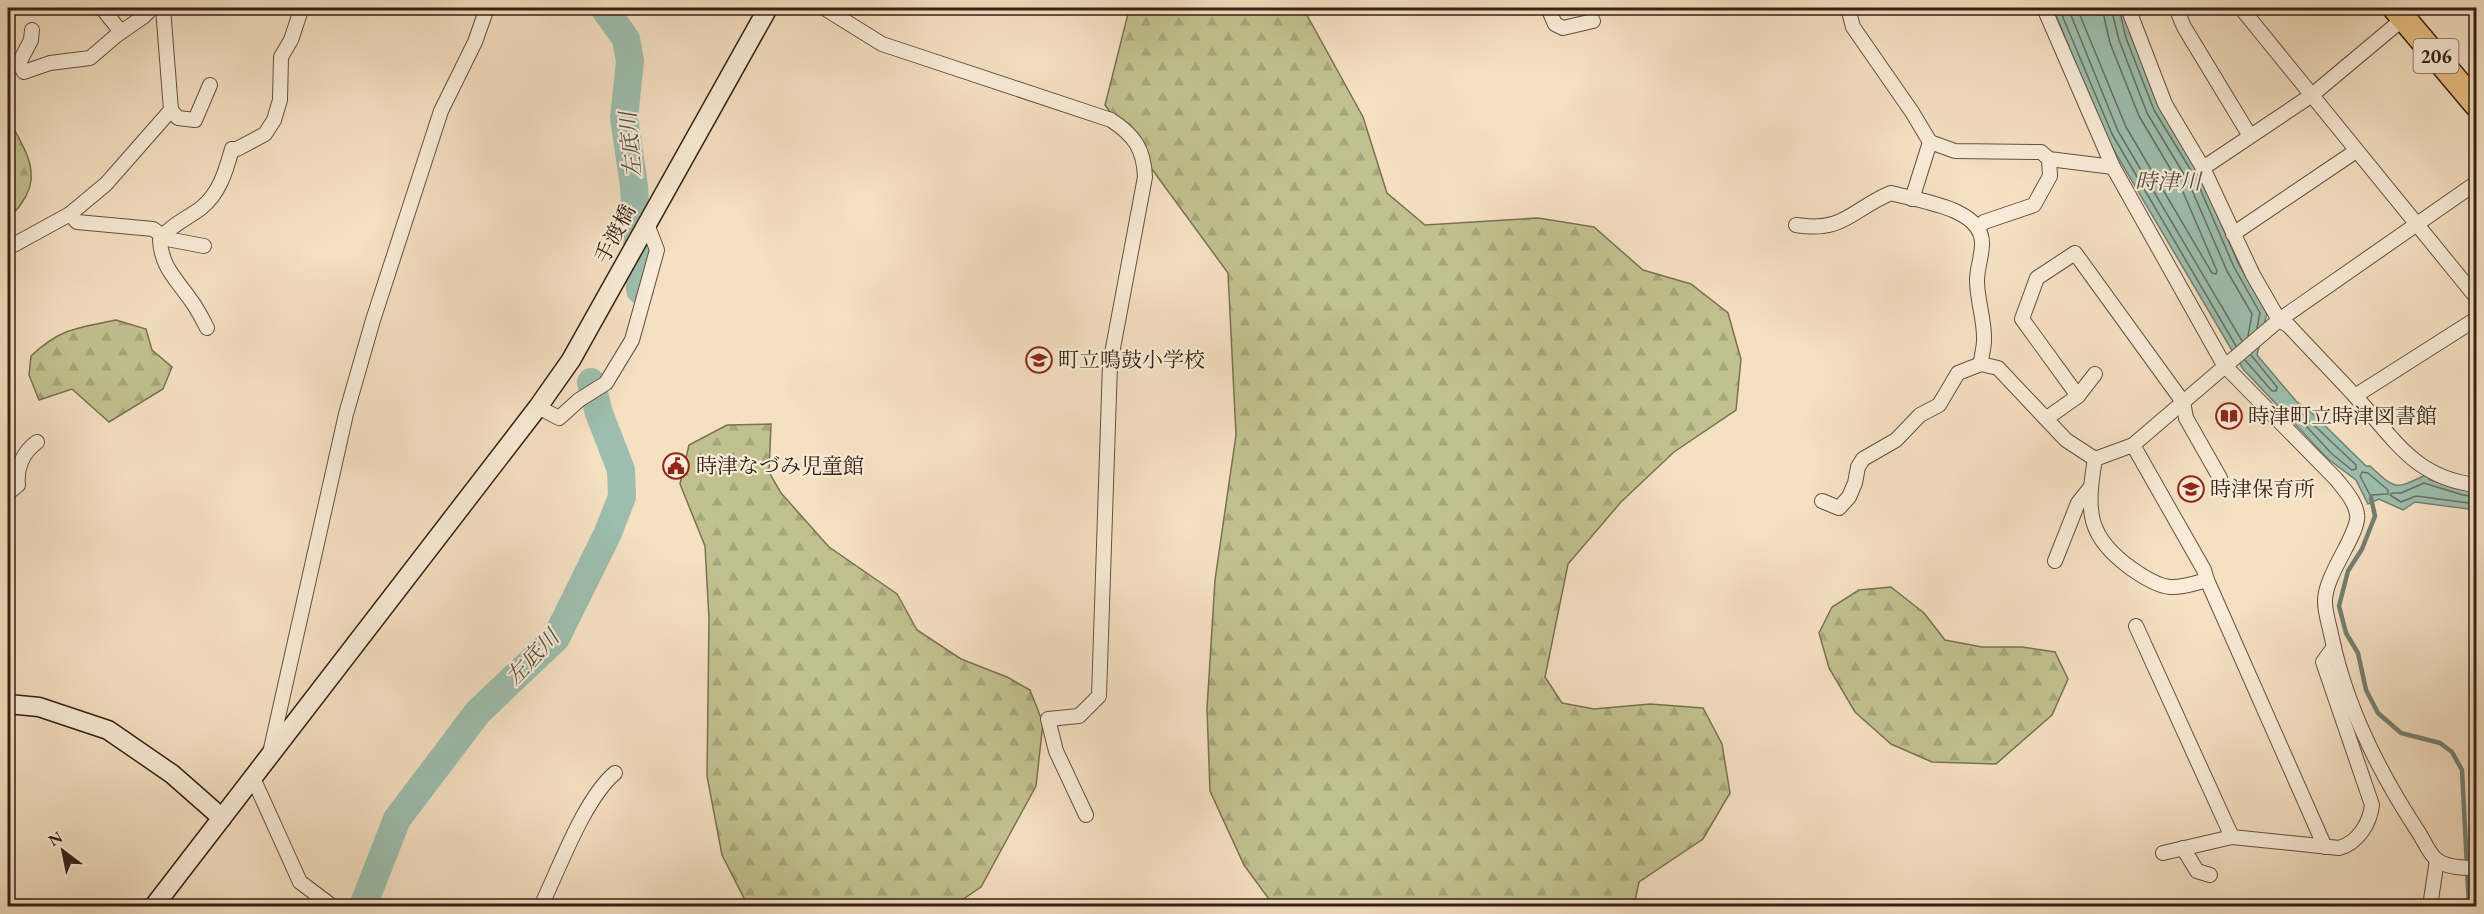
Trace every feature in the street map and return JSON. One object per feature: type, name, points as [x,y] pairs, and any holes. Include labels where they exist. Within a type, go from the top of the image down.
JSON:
[{"type":"highway","name":"206","points":[[2400,13],[2476,104]]},
{"type":"street","points":[[102,8],[121,32]]},
{"type":"street","points":[[32,30],[31,40],[20,63],[24,72],[50,63],[90,58],[152,8]]},
{"type":"street","points":[[163,8],[171,110],[178,118],[195,120],[210,85]]},
{"type":"street","points":[[269,758],[346,414],[373,320],[441,111],[475,42],[487,8]]},
{"type":"street","name":"手渡橋","points":[[154,906],[538,407],[571,360],[768,8]]},
{"type":"street","points":[[824,8],[882,44],[1111,120],[1129,132],[1144,159],[1145,177],[1110,364],[1099,696],[1079,716],[1048,719],[1056,751],[1086,815]]},
{"type":"street","points":[[1548,8],[1555,24],[1563,28],[1593,21]]},
{"type":"street","points":[[1848,8],[1853,27],[1930,142],[1955,151],[2041,152],[2049,159],[2113,167]]},
{"type":"street","points":[[2044,8],[2113,167],[2227,363],[2336,479],[2351,499],[2358,515],[2355,528],[2331,575],[2325,602],[2334,647],[2365,734],[2393,794],[2437,860],[2456,867],[2476,868]]},
{"type":"street","points":[[2128,8],[2165,104],[2203,168],[2253,275],[2279,320],[2289,326],[2355,396],[2408,457],[2432,472],[2476,485]]},
{"type":"street","points":[[2176,8],[2184,27],[2250,136]]},
{"type":"street","points":[[2241,8],[2476,297]]},
{"type":"street","points":[[207,328],[192,301],[166,268],[160,240],[203,207],[213,195],[224,177],[232,149],[237,149],[265,134],[274,120],[280,100],[281,57],[291,40],[301,10]]},
{"type":"street","points":[[2203,168],[2312,95],[2400,13]]},
{"type":"street","points":[[8,248],[70,214],[106,184],[171,110]]},
{"type":"street","points":[[1912,199],[1930,142]]},
{"type":"street","points":[[2233,234],[2356,151]]},
{"type":"street","points":[[1978,228],[1984,222],[2034,205],[2050,176],[2049,159]]},
{"type":"street","points":[[2095,459],[2133,445],[2279,320],[2476,183]]},
{"type":"street","points":[[1796,225],[1816,228],[1835,225],[1891,193],[1949,207],[1978,228],[1982,243],[1977,265],[1977,288],[1984,340],[1981,364]]},
{"type":"street","points":[[70,214],[77,222],[153,229],[167,239],[204,246]]},
{"type":"street","points":[[538,407],[559,418],[579,400],[606,383],[632,340],[657,250],[651,216]]},
{"type":"street","points":[[2078,396],[2022,319],[2037,278],[2075,253],[2182,402],[2186,418],[2220,478]]},
{"type":"street","points":[[2355,396],[2476,319]]},
{"type":"street","points":[[1821,501],[1839,508],[1849,497],[1858,467],[1863,459],[1896,440],[1920,415],[1938,405],[1958,373],[1981,364],[1998,369],[2066,440],[2095,459]]},
{"type":"street","points":[[2047,418],[2078,396],[2094,374]]},
{"type":"street","points":[[8,493],[18,485],[17,474],[27,449],[37,442]]},
{"type":"street","points":[[2133,445],[2204,570],[2325,847]]},
{"type":"street","points":[[2095,459],[2090,488],[2091,508],[2096,534],[2111,554],[2136,572],[2171,587],[2207,580]]},
{"type":"street","points":[[2055,561],[2078,502],[2090,488]]},
{"type":"street","points":[[2136,626],[2232,837]]},
{"type":"street","points":[[2163,853],[2232,837],[2339,849],[2347,846],[2366,825],[2372,805],[2323,662],[2334,647]]},
{"type":"street","points":[[8,704],[39,707],[108,730],[172,774],[222,818]]},
{"type":"street","points":[[541,906],[587,810],[606,781],[615,773]]},
{"type":"street","points":[[253,778],[300,882],[332,906]]},
{"type":"street","points":[[2183,848],[2191,865],[2198,871],[2210,875]]},
{"type":"street","points":[[2430,906],[2437,860]]},
{"type":"green space","points":[[1127,8],[1303,8],[1363,117],[1387,193],[1425,225],[1538,218],[1594,227],[1643,270],[1691,284],[1728,313],[1741,359],[1736,410],[1674,452],[1621,502],[1568,564],[1545,677],[1562,703],[1594,709],[1650,704],[1703,708],[1722,744],[1730,793],[1703,839],[1639,882],[1634,906],[1274,906],[1244,865],[1210,791],[1207,709],[1215,580],[1236,435],[1228,273],[1105,105],[1129,10]]},
{"type":"green space","points":[[8,118],[28,156],[31,176],[26,196],[14,213],[8,217]]},
{"type":"green space","points":[[116,320],[146,329],[152,350],[172,367],[163,389],[109,422],[72,389],[39,400],[29,375],[31,356],[51,340],[70,330]]},
{"type":"green space","points":[[771,424],[769,472],[781,493],[829,547],[897,594],[917,630],[961,659],[1007,677],[1030,690],[1043,723],[1036,786],[981,887],[953,906],[748,906],[722,855],[707,776],[709,619],[705,546],[680,484],[689,445],[727,425]]},
{"type":"green space","points":[[1891,587],[1924,613],[1945,640],[1982,647],[2022,647],[2055,652],[2068,679],[2052,715],[1996,764],[1932,762],[1891,744],[1855,712],[1829,668],[1819,633],[1832,607],[1859,590]]},
{"type":"water","name":"時津川","points":[[2053,8],[2124,8],[2131,36],[2160,107],[2200,175],[2239,265],[2267,313],[2257,355],[2296,401],[2313,414],[2366,466],[2370,466],[2386,480],[2396,485],[2426,475],[2430,480],[2476,491],[2476,510],[2415,502],[2403,510],[2379,499],[2368,504],[2356,480],[2328,459],[2243,369],[2106,137]]},
{"type":"waterway","name":"左底川","points":[[604,8],[626,39],[630,61],[624,118],[634,186],[640,290]]},
{"type":"waterway","name":"左底川","points":[[363,906],[397,819],[478,712],[556,638],[607,535],[622,497],[621,470],[599,413],[591,382]]},
{"type":"waterway","points":[[2371,498],[2375,516],[2362,549],[2348,571],[2339,606],[2346,633],[2358,653],[2366,690],[2378,713],[2401,733],[2440,743],[2452,752],[2462,770],[2469,906]]},
{"type":"place","name":"町立鳴鼓小学校","points":[[1039,360]]},
{"type":"place","name":"時津町立時津図書館","points":[[2229,416]]},
{"type":"place","name":"時津なづみ児童館","points":[[676,466]]},
{"type":"place","name":"時津保育所","points":[[2191,489]]}]
